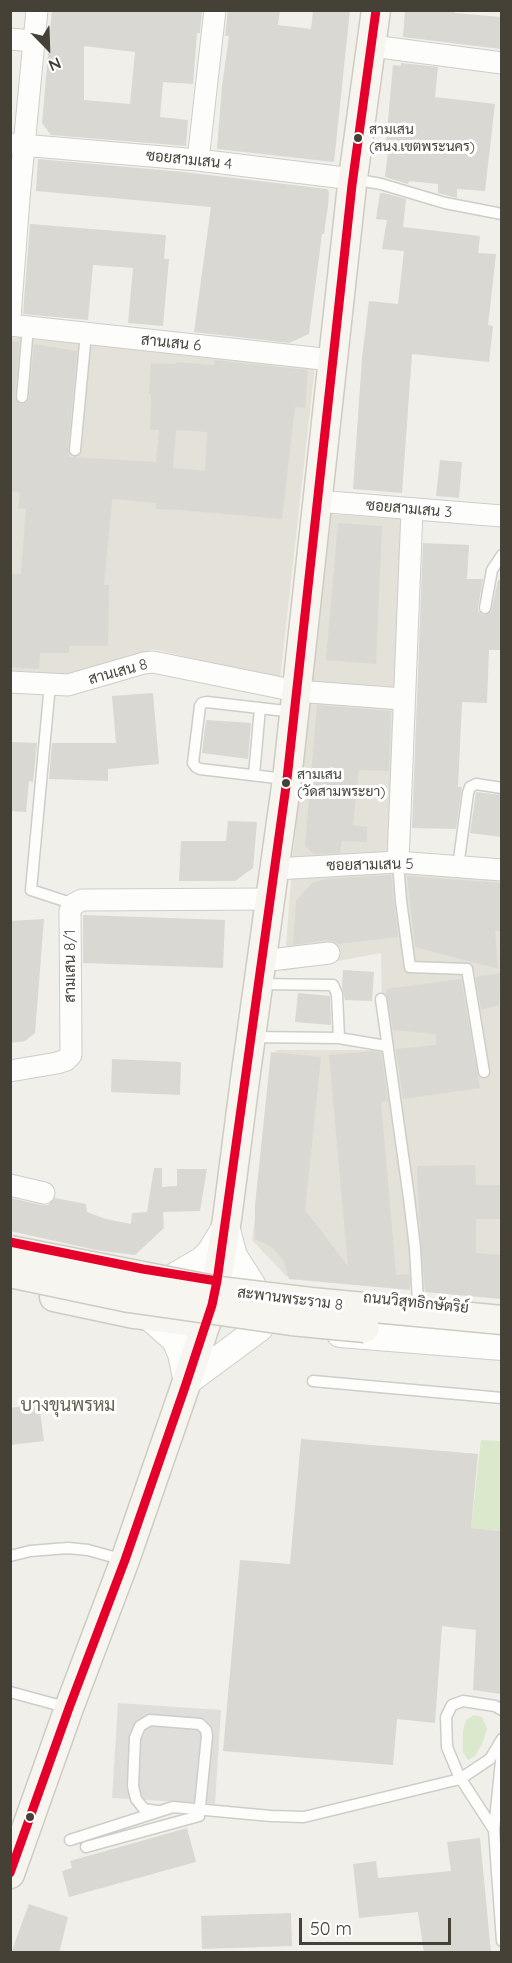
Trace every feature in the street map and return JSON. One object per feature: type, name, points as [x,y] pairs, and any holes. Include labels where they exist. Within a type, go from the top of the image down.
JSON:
[{"type":"main road","points":[[10,1874],[125,1560],[187,1382],[212,1305],[217,1281],[272,899],[353,179],[376,10]]},
{"type":"main road","name":"ถนนวิสุทธิกษัตริย์","points":[[10,1242],[167,1274],[217,1281]]},
{"type":"main road","name":"สะพานพระราม 8","points":[[10,1250],[219,1291],[501,1320]]},
{"type":"main road","name":"สะพานพระราม 8","points":[[10,1273],[129,1298],[291,1321],[501,1340]]},
{"type":"main road","points":[[144,1315],[160,1305],[165,1295],[167,1274]]},
{"type":"main road","points":[[10,1287],[144,1315],[206,1324]]},
{"type":"street","points":[[16,323],[17,144],[37,10]]},
{"type":"street","points":[[198,160],[215,10]]},
{"type":"street","points":[[10,39],[33,41]]},
{"type":"street","points":[[372,46],[501,63]]},
{"type":"street","name":"ซอยสามเสน 4","points":[[17,144],[198,160],[353,179]]},
{"type":"street","name":"สานเสน 6","points":[[16,323],[332,360]]},
{"type":"street","name":"ซอยสามเสน 3","points":[[317,501],[501,516]]},
{"type":"street","points":[[398,862],[412,510]]},
{"type":"street","name":"สานเสน 8","points":[[10,682],[68,685],[153,662],[295,701],[403,699]]},
{"type":"street","name":"ซอยสามเสน 5","points":[[275,869],[398,862],[501,870]]},
{"type":"street","points":[[74,904],[82,900],[272,899]]},
{"type":"street","name":"สามเสน 8/1","points":[[10,1071],[57,1063],[66,1060],[70,1055],[70,911],[74,904]]},
{"type":"street","points":[[260,973],[329,953]]},
{"type":"street","points":[[10,1185],[44,1193]]},
{"type":"street","points":[[167,1274],[202,1260],[210,1252],[226,1226]]},
{"type":"street","points":[[226,1226],[234,1256],[252,1286]]},
{"type":"street","name":"ถนนวิสุทธิกษัตริย์","points":[[217,1281],[501,1311]]},
{"type":"street","points":[[144,1315],[175,1340],[181,1354],[187,1382],[260,1328]]},
{"type":"street","points":[[206,1324],[501,1347]]},
{"type":"lane","points":[[353,179],[381,184],[445,203],[501,214]]},
{"type":"lane","points":[[16,323],[22,398]]},
{"type":"lane","points":[[75,450],[86,333]]},
{"type":"lane","points":[[485,608],[492,570],[501,555]]},
{"type":"lane","points":[[50,684],[32,890],[74,904]]},
{"type":"lane","points":[[287,779],[200,769],[194,763],[202,703],[260,708],[295,701]]},
{"type":"lane","points":[[254,775],[260,708]]},
{"type":"lane","points":[[458,867],[468,793],[471,787],[476,784],[501,788]]},
{"type":"lane","points":[[398,862],[410,967],[467,969],[484,1072]]},
{"type":"lane","points":[[260,973],[333,985],[337,994],[339,1038]]},
{"type":"lane","points":[[381,999],[409,1198],[418,1303]]},
{"type":"lane","points":[[251,1037],[339,1038],[386,1046]]},
{"type":"lane","points":[[313,1381],[501,1398]]},
{"type":"lane","points":[[10,1556],[30,1551],[68,1548],[88,1550],[125,1560]]},
{"type":"lane","points":[[10,1692],[69,1708]]},
{"type":"lane","points":[[494,1830],[460,1779],[447,1747],[446,1717],[452,1705],[463,1701],[495,1706],[501,1710]]},
{"type":"lane","points":[[199,1813],[206,1730],[200,1724],[150,1719],[140,1726],[135,1738],[133,1786],[136,1799],[144,1809],[160,1811],[199,1813],[271,1816],[304,1817],[460,1779],[490,1759],[501,1739]]},
{"type":"lane","points":[[501,1751],[494,1830],[501,1941]]},
{"type":"lane","points":[[70,1840],[160,1811]]},
{"type":"lane","points":[[86,1847],[199,1813]]},
{"type":"shaded area","points":[[10,337],[315,366],[280,679],[153,649],[79,676],[11,673]]},
{"type":"shaded area","points":[[327,514],[403,519],[390,859],[434,871],[501,882],[501,1296],[286,1276],[252,1240],[276,1050],[383,1050],[381,953],[284,971],[293,855]]},
{"type":"shaded area","points":[[118,1703],[221,1710],[215,1804],[112,1798]]},
{"type":"green space","points":[[481,1440],[501,1441],[501,1531],[471,1528]]},
{"type":"green space","points":[[474,1715],[482,1717],[487,1729],[475,1756],[468,1760],[463,1752],[463,1731],[466,1720]]},
{"type":"building","points":[[52,10],[202,10],[200,33],[197,33],[193,84],[163,82],[160,117],[188,120],[186,146],[51,135],[42,123]],"holes":[[[84,46],[135,52],[130,104],[84,100]]]},
{"type":"building","points":[[228,10],[280,10],[278,25],[311,29],[313,10],[350,10],[334,162],[217,149],[229,36],[225,36]]},
{"type":"building","points":[[405,10],[455,10],[455,13],[501,17],[501,49],[403,37]]},
{"type":"building","points":[[401,63],[438,67],[435,97],[495,104],[485,191],[457,189],[457,198],[438,193],[438,184],[409,181],[408,184],[385,177],[393,65],[401,66]]},
{"type":"building","points":[[38,159],[183,172],[327,189],[329,192],[328,206],[324,234],[322,234],[309,334],[289,343],[194,332],[211,207],[36,191]]},
{"type":"building","points":[[380,193],[406,199],[403,227],[480,236],[478,253],[496,254],[488,325],[493,326],[489,362],[412,354],[402,493],[353,489],[362,358],[369,301],[398,304],[404,251],[382,249],[387,220],[376,219]]},
{"type":"building","points":[[30,224],[166,235],[164,259],[169,259],[163,326],[128,323],[133,268],[93,265],[88,320],[23,314]]},
{"type":"building","points":[[10,341],[19,342],[15,396],[16,401],[21,404],[26,403],[29,398],[34,344],[77,351],[69,457],[156,462],[159,430],[150,430],[151,363],[214,365],[214,360],[308,370],[305,408],[295,407],[282,519],[156,509],[156,503],[112,499],[104,585],[109,585],[108,646],[69,646],[69,653],[40,653],[39,669],[10,667],[10,574],[21,574],[26,509],[18,508],[20,492],[10,491]],"holes":[[[176,430],[207,432],[205,471],[173,468]]]},
{"type":"building","points":[[440,460],[462,462],[459,498],[436,496]]},
{"type":"building","points":[[338,523],[382,526],[376,664],[326,660]]},
{"type":"building","points":[[423,543],[469,545],[467,579],[483,579],[478,611],[483,615],[491,612],[498,580],[501,580],[501,650],[489,650],[487,703],[462,702],[458,787],[462,787],[456,829],[412,828]]},
{"type":"building","points":[[153,693],[159,764],[108,769],[108,781],[49,779],[52,743],[116,743],[112,696]]},
{"type":"building","points":[[317,705],[391,711],[389,771],[359,770],[353,825],[367,827],[367,842],[342,841],[340,853],[314,854],[305,846]]},
{"type":"building","points":[[206,720],[251,723],[248,759],[202,753]]},
{"type":"building","points":[[10,742],[37,743],[33,782],[29,781],[26,812],[10,811]]},
{"type":"building","points":[[476,792],[501,795],[501,837],[470,833]]},
{"type":"building","points":[[228,821],[257,822],[253,868],[235,881],[179,881],[181,841],[226,841]]},
{"type":"building","points":[[391,875],[398,937],[338,944],[327,940],[293,945],[296,901],[312,883],[325,879]]},
{"type":"building","points":[[407,876],[501,883],[501,932],[495,930],[498,969],[415,947]]},
{"type":"building","points":[[83,915],[225,920],[223,968],[83,963]]},
{"type":"building","points":[[44,919],[35,1033],[25,1041],[10,1043],[10,921]]},
{"type":"building","points":[[343,970],[374,972],[372,1001],[345,1000],[342,987]]},
{"type":"building","points":[[500,973],[499,1005],[481,1010],[476,977]]},
{"type":"building","points":[[461,979],[480,1088],[403,1099],[396,1049],[436,1045],[436,1034],[393,1030],[386,989]]},
{"type":"building","points":[[298,993],[330,996],[331,1025],[295,1022]]},
{"type":"building","points":[[372,1051],[381,1053],[388,1101],[381,1102],[396,1275],[409,1274],[410,1290],[289,1279],[283,1260],[272,1247],[255,1239],[255,1205],[271,1052],[321,1057],[305,1210],[348,1266],[329,1055]]},
{"type":"building","points":[[112,1059],[181,1062],[180,1095],[111,1092]]},
{"type":"building","points":[[475,1165],[476,1185],[501,1185],[501,1219],[476,1219],[476,1253],[501,1255],[501,1299],[425,1292],[417,1166]]},
{"type":"building","points":[[154,1168],[162,1168],[162,1187],[177,1186],[177,1169],[207,1169],[200,1211],[163,1212],[164,1228],[135,1255],[96,1250],[10,1231],[10,1198],[42,1205],[48,1205],[55,1198],[86,1204],[87,1212],[131,1224],[132,1213],[147,1212]]},
{"type":"building","points":[[39,1404],[44,1441],[10,1445],[10,1408]]},
{"type":"building","points":[[301,1439],[478,1454],[471,1528],[501,1531],[501,1694],[473,1690],[476,1630],[442,1626],[435,1723],[397,1719],[393,1765],[223,1751],[240,1560],[290,1564]]},
{"type":"building","points":[[187,1828],[196,1862],[69,1897],[62,1871],[72,1868],[70,1861]]},
{"type":"building","points":[[480,1838],[491,1953],[424,1953],[418,1912],[359,1918],[353,1864],[376,1861],[378,1878],[451,1871],[447,1842]]},
{"type":"building","points":[[29,1904],[68,1917],[59,1953],[11,1953]]},
{"type":"building","points":[[291,1913],[292,1946],[202,1949],[201,1916]]},
{"type":"transit line","points":[[10,1873],[125,1560],[185,1387],[212,1305],[217,1281],[287,779],[352,185],[376,10]]},
{"type":"transit line","points":[[10,1242],[143,1269],[217,1281]]},
{"type":"place","name":"สามเสน (สนง.เขตพระนคร)","points":[[358,138]]},
{"type":"place","name":"สามเสน (วัดสามพระยา)","points":[[286,783]]},
{"type":"district","name":"บางขุนพรหม","points":[[68,1406]]}]
